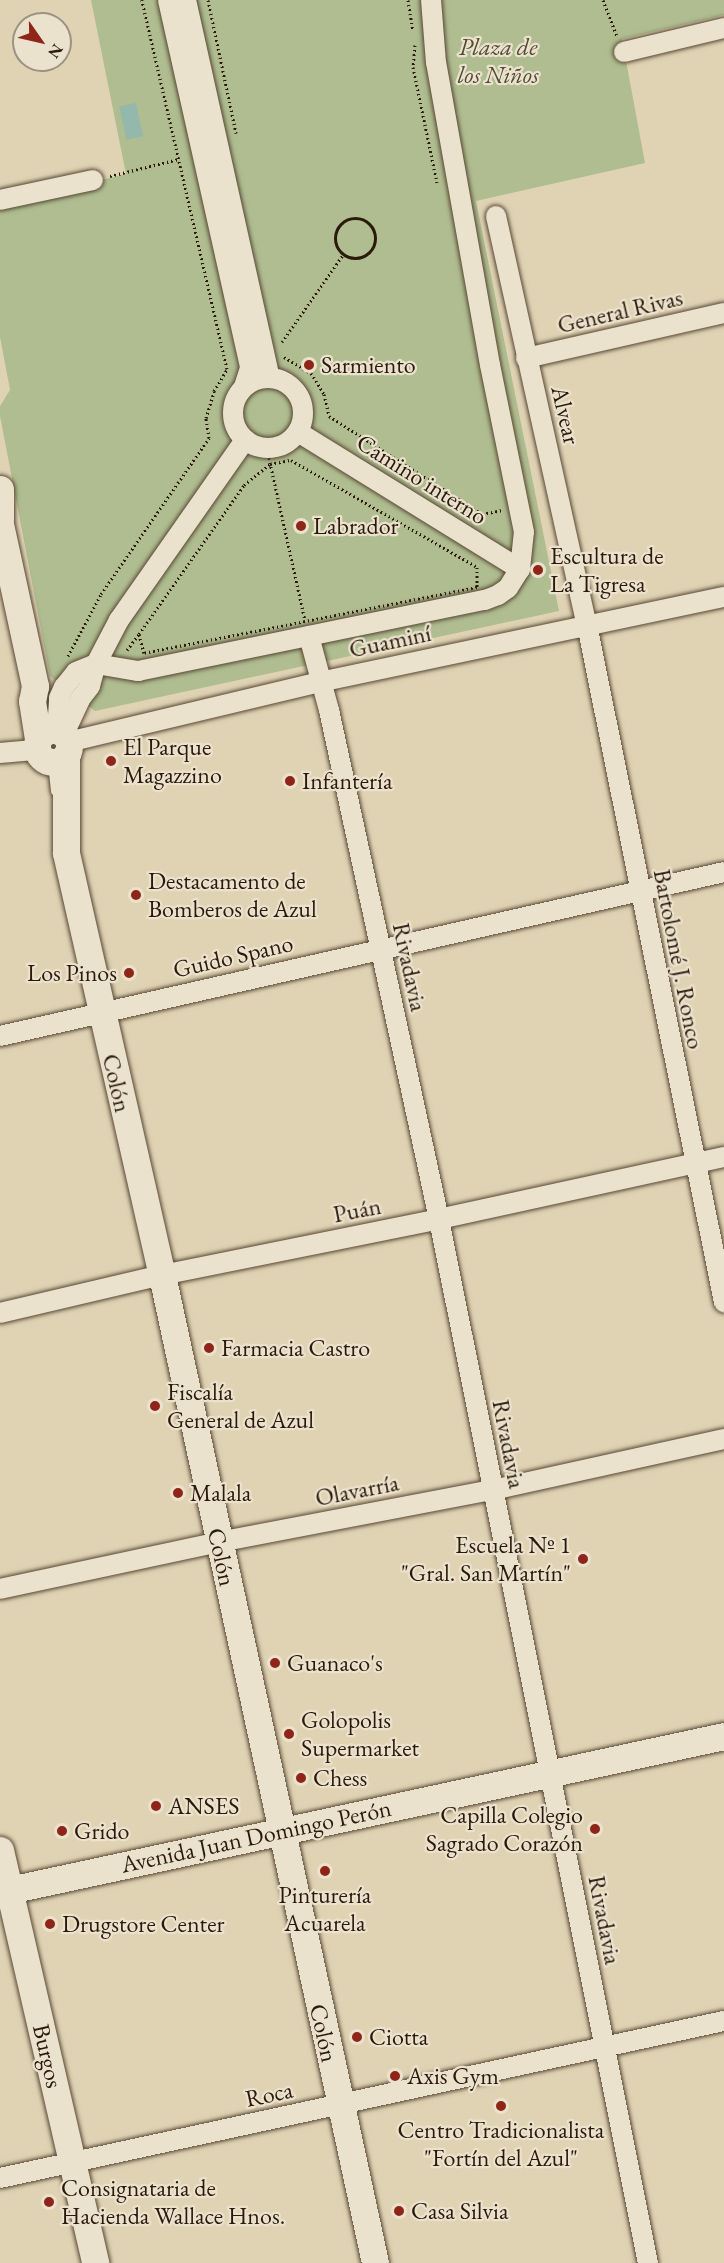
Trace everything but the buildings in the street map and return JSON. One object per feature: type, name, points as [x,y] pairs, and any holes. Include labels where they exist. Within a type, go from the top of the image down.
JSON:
[{"type":"main road","points":[[0,489],[0,519]]},
{"type":"main road","name":"Colón","points":[[0,524],[35,686],[45,698],[54,742],[66,853],[162,1275],[375,2263]]},
{"type":"main road","name":"Avenida Juan Domingo Perón","points":[[5,1891],[724,1736]]},
{"type":"main road","name":"Burgos","points":[[0,1850],[5,1891],[95,2263]]},
{"type":"street","points":[[168,0],[250,368],[244,387],[237,396],[233,419],[237,431],[245,440],[268,456],[298,432],[303,412],[297,392],[290,385],[270,378],[261,378],[244,387]]},
{"type":"street","points":[[186,0],[270,378]]},
{"type":"street","points":[[96,664],[138,671],[307,629],[492,598],[508,588],[520,569],[524,532],[490,365],[440,86],[431,0]]},
{"type":"street","points":[[624,52],[724,28]]},
{"type":"street","points":[[0,200],[93,180]]},
{"type":"street","name":"Alvear","points":[[496,216],[587,626]]},
{"type":"street","name":"General Rivas","points":[[526,358],[724,313]]},
{"type":"street","name":"Camino interno","points":[[298,432],[520,569]]},
{"type":"street","points":[[54,742],[90,686],[96,664],[119,620],[245,440]]},
{"type":"street","name":"Guaminí","points":[[0,753],[320,682],[724,597]]},
{"type":"street","name":"Bartolomé J. Ronco","points":[[587,626],[694,1164],[724,1302]]},
{"type":"street","name":"Rivadavia","points":[[307,629],[332,722],[438,1219],[648,2263]]},
{"type":"street","name":"Guido Spano","points":[[0,1036],[724,872]]},
{"type":"street","name":"Puán","points":[[0,1313],[162,1275],[438,1219],[724,1157]]},
{"type":"street","name":"Olavarría","points":[[0,1589],[219,1542],[492,1490],[724,1439]]},
{"type":"street","name":"Roca","points":[[0,2178],[724,2020]]},
{"type":"path","points":[[64,663],[101,594],[209,438],[206,418],[214,391],[227,369],[142,0]]},
{"type":"path","points":[[208,0],[237,137]]},
{"type":"path","points":[[408,0],[415,41],[413,67],[437,184]]},
{"type":"path","points":[[603,0],[624,52]]},
{"type":"path","points":[[93,180],[179,159]]},
{"type":"path","points":[[351,218],[363,219],[373,229],[375,235],[373,248],[363,258],[349,258],[343,255],[335,242],[338,227],[351,218]]},
{"type":"path","points":[[281,343],[343,255]]},
{"type":"path","points":[[278,332],[284,358],[311,373],[324,394],[329,416],[482,514],[505,510]]},
{"type":"path","points":[[268,456],[307,629]]},
{"type":"path","points":[[268,456],[291,460],[477,567],[477,587],[307,629],[144,653],[139,634],[244,485],[268,456]]},
{"type":"green space","name":"Plaza de los Niños","points":[[91,0],[724,0],[724,15],[622,39],[645,163],[476,201],[559,611],[95,711],[50,676],[0,416],[0,406],[10,390],[0,337],[0,205],[126,174]]},
{"type":"water","points":[[136,103],[143,136],[126,140],[119,107]]},
{"type":"place","name":"Sarmiento","points":[[309,365]]},
{"type":"place","name":"Labrador","points":[[301,526]]},
{"type":"place","name":"Escultura de La Tigresa","points":[[538,570]]},
{"type":"place","name":"El Parque Magazzino","points":[[111,761]]},
{"type":"place","name":"Infantería","points":[[290,781]]},
{"type":"place","name":"Destacamento de Bomberos de Azul","points":[[136,895]]},
{"type":"place","name":"Los Pinos","points":[[129,973]]},
{"type":"place","name":"Farmacia Castro","points":[[209,1348]]},
{"type":"place","name":"Fiscalía General de Azul","points":[[155,1406]]},
{"type":"place","name":"Malala","points":[[178,1493]]},
{"type":"place","name":"Escuela Nº 1 \"Gral. San Martín\"","points":[[583,1559]]},
{"type":"place","name":"Guanaco's","points":[[275,1663]]},
{"type":"place","name":"Golopolis Supermarket","points":[[289,1734]]},
{"type":"place","name":"Chess","points":[[301,1778]]},
{"type":"place","name":"ANSES","points":[[156,1806]]},
{"type":"place","name":"Capilla Colegio Sagrado Corazón","points":[[595,1829]]},
{"type":"place","name":"Grido","points":[[62,1831]]},
{"type":"place","name":"Pinturería Acuarela","points":[[325,1871]]},
{"type":"place","name":"Drugstore Center","points":[[50,1924]]},
{"type":"place","name":"Ciotta","points":[[357,2037]]},
{"type":"place","name":"Axis Gym","points":[[395,2076]]},
{"type":"place","name":"Centro Tradicionalista \"Fortín del Azul\"","points":[[501,2106]]},
{"type":"place","name":"Consignataria de Hacienda Wallace Hnos.","points":[[49,2202]]},
{"type":"place","name":"Casa Silvia","points":[[399,2211]]}]
